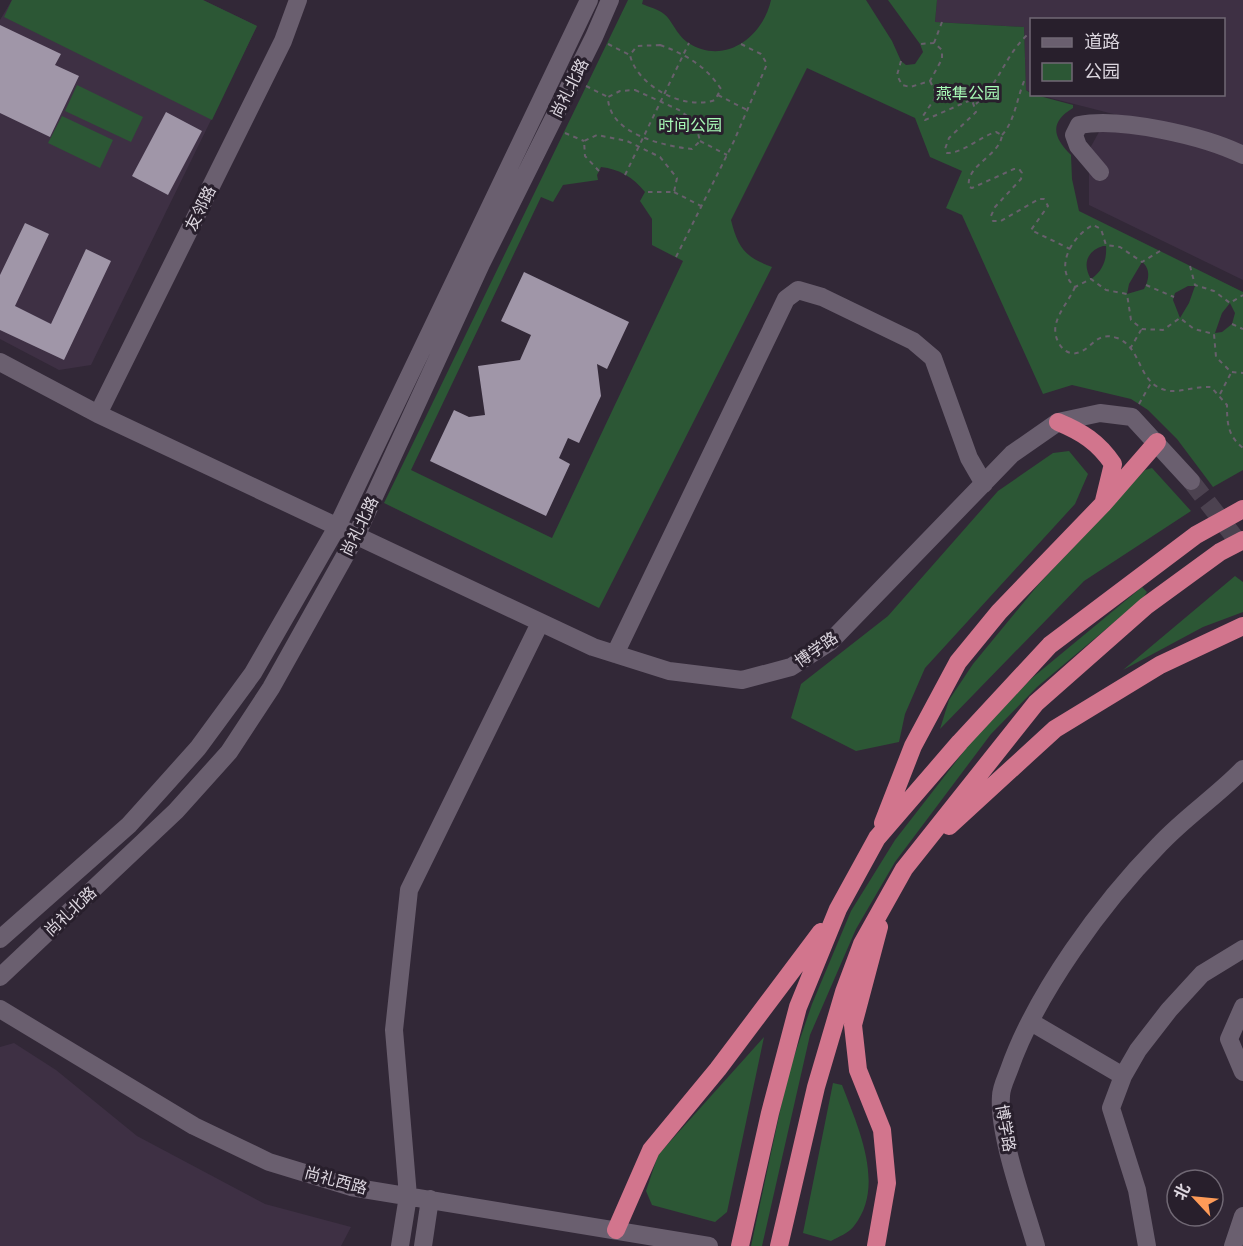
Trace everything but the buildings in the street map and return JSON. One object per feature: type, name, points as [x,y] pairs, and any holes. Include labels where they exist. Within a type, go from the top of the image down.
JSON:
[{"type":"highway","points":[[1058,422],[1083,432],[1101,447],[1113,464],[1103,504]]},
{"type":"highway","points":[[740,1246],[770,1113],[798,1007],[838,909],[877,838],[913,746],[958,662],[999,612],[1103,504],[1157,442]]},
{"type":"highway","points":[[877,838],[960,742],[1050,645],[1197,535],[1243,509]]},
{"type":"highway","points":[[779,1246],[816,1087],[844,992],[862,944],[904,868],[1036,703],[1146,606],[1220,552],[1243,540]]},
{"type":"highway","points":[[904,868],[1055,729],[1160,665],[1243,626]]},
{"type":"highway","points":[[876,1246],[887,1183],[882,1130],[858,1070],[853,1025],[886,901]]},
{"type":"highway","points":[[616,1230],[651,1150],[718,1069],[838,909]]},
{"type":"street","name":"友邻路","points":[[98,414],[283,41],[298,0]]},
{"type":"street","name":"尚礼北路","points":[[0,939],[129,825],[198,748],[253,673],[337,526],[589,0]]},
{"type":"street","name":"尚礼北路","points":[[0,977],[176,811],[229,752],[271,688],[356,536],[481,264],[573,80],[610,0]]},
{"type":"street","points":[[1100,172],[1078,146],[1074,135],[1079,125],[1097,122],[1185,135],[1223,146],[1243,155]]},
{"type":"street","points":[[615,654],[786,299],[798,290],[822,297],[914,341],[933,358],[969,458],[984,483]]},
{"type":"street","points":[[0,362],[98,414],[356,536]]},
{"type":"street","name":"博学路","points":[[356,536],[593,647],[669,670],[742,680],[791,667],[830,642],[1012,454],[1058,422],[1100,413],[1132,417]]},
{"type":"street","points":[[1132,417],[1191,481]]},
{"type":"street","points":[[400,1246],[408,1196],[394,1030],[409,890],[540,622]]},
{"type":"street","name":"博学路","points":[[1036,1246],[1006,1142],[1000,1095],[1018,1045],[1095,919],[1159,844],[1220,792],[1243,769]]},
{"type":"street","points":[[1147,1246],[1137,1191],[1111,1108],[1123,1076],[1138,1050],[1163,1018],[1202,974],[1243,949]]},
{"type":"street","points":[[1243,1006],[1229,1039],[1243,1072]]},
{"type":"street","name":"尚礼西路","points":[[0,1009],[194,1126],[269,1162],[351,1187],[709,1246]]},
{"type":"street","points":[[1031,1022],[1123,1076]]},
{"type":"street","points":[[423,1246],[430,1199]]},
{"type":"street","points":[[1233,1246],[1243,1216]]},
{"type":"path","points":[[934,43],[942,22]]},
{"type":"path","points":[[976,104],[992,90],[1006,61],[1023,38],[1030,33]]},
{"type":"path","points":[[594,37],[630,55],[633,67],[648,82],[685,101],[705,104],[715,100],[721,89],[713,76],[700,65],[660,45],[637,46],[630,55]]},
{"type":"path","points":[[626,175],[689,43]]},
{"type":"path","points":[[901,61],[897,75],[902,85],[910,87],[930,81],[942,59],[942,50],[934,43],[920,44]]},
{"type":"path","points":[[676,257],[727,155],[767,64],[761,54],[741,44]]},
{"type":"path","points":[[1025,79],[1009,128],[1002,135],[1001,145],[972,172],[968,181],[969,187],[972,188],[1019,169],[1022,173],[1021,179],[995,207],[991,216],[993,221],[1001,220],[1039,199],[1044,200],[1048,206],[1046,212],[1031,230],[1070,249]]},
{"type":"path","points":[[573,80],[608,97]]},
{"type":"path","points":[[930,81],[937,95],[923,116],[925,120],[972,100],[976,104],[976,112],[949,138],[945,149],[947,153],[955,153],[984,135],[996,132],[1002,135]]},
{"type":"path","points":[[608,97],[620,91],[635,90],[661,101],[679,110],[695,122],[700,141],[727,155]]},
{"type":"path","points":[[718,95],[747,110]]},
{"type":"path","points":[[608,97],[608,108],[619,122],[643,138],[662,146],[692,149],[700,141]]},
{"type":"path","points":[[549,126],[584,141],[597,135],[639,147],[660,157],[677,178],[674,192]]},
{"type":"path","points":[[584,141],[585,156],[599,171]]},
{"type":"path","points":[[645,192],[674,192],[701,206]]},
{"type":"path","points":[[1098,228],[1100,223]]},
{"type":"path","points":[[1075,286],[1066,276],[1065,260],[1084,230],[1093,225],[1102,232],[1106,245],[1120,247],[1142,262],[1160,251]]},
{"type":"path","points":[[1190,266],[1195,285],[1214,291],[1230,303],[1243,295]]},
{"type":"path","points":[[1243,373],[1231,372],[1216,357],[1214,334],[1194,330],[1180,318],[1163,330],[1142,329],[1131,320],[1127,294],[1106,290],[1091,279],[1075,286],[1055,324],[1056,340],[1062,348],[1072,353],[1082,352],[1091,342],[1101,337],[1117,338],[1131,349],[1144,377],[1151,382],[1171,391],[1195,386],[1211,387],[1220,394],[1227,405],[1227,423],[1233,440],[1243,448]]},
{"type":"path","points":[[1146,285],[1174,297]]},
{"type":"path","points":[[1232,324],[1243,329]]},
{"type":"path","points":[[1131,349],[1142,329]]},
{"type":"path","points":[[1220,394],[1231,372]]},
{"type":"path","points":[[1132,417],[1151,382]]},
{"type":"shaded area","points":[[12,0],[203,0],[257,26],[91,365],[59,370],[0,339],[0,20]]},
{"type":"shaded area","points":[[937,0],[1243,0],[1243,280],[1089,205],[1089,150],[1099,132],[1125,117],[1043,96],[1225,96],[1225,18],[1030,18],[1030,92],[1026,90],[1024,27],[935,22]]},
{"type":"shaded area","points":[[14,1043],[56,1070],[137,1136],[265,1204],[351,1227],[341,1246],[0,1246],[0,1047]]},
{"type":"green space","points":[[12,0],[203,0],[257,26],[212,120],[4,17]]},
{"type":"green space","points":[[628,0],[643,0],[642,4],[667,17],[687,42],[701,49],[715,51],[740,44],[751,36],[760,26],[771,0],[866,0],[892,41],[901,61],[906,65],[915,64],[923,52],[920,44],[888,0],[937,0],[935,22],[1024,27],[1026,90],[1030,93],[1030,96],[1039,96],[1073,105],[1073,108],[1060,119],[1056,131],[1061,143],[1071,155],[1072,179],[1079,211],[1243,292],[1243,470],[1213,487],[1177,439],[1148,410],[1131,399],[1072,385],[1043,394],[962,215],[946,208],[962,171],[930,157],[915,118],[807,68],[731,220],[744,250],[755,259],[772,267],[599,608],[384,503]],"holes":[[[601,167],[620,172],[636,182],[645,192],[640,201],[652,219],[652,245],[683,261],[552,538],[411,470],[541,197],[553,202],[563,185],[598,180],[597,175]],[[1106,246],[1105,260],[1099,272],[1091,279],[1087,268],[1088,259],[1093,251]],[[1142,262],[1147,268],[1148,275],[1144,289],[1127,294],[1129,284]],[[1188,286],[1195,286],[1180,318],[1173,300],[1175,293]],[[1230,303],[1235,313],[1232,324],[1222,332],[1215,333],[1222,313]]]},
{"type":"green space","points":[[77,85],[143,117],[131,142],[65,111]]},
{"type":"green space","points":[[62,116],[113,140],[100,168],[48,143]]},
{"type":"green space","points":[[1069,451],[1088,474],[1075,504],[925,668],[905,714],[899,742],[856,751],[791,718],[801,684],[888,616],[998,491],[1053,453]]},
{"type":"green space","points":[[1152,468],[1191,511],[1084,581],[940,729],[949,700],[973,664],[1038,585],[1145,470]]},
{"type":"green space","points":[[1235,576],[1243,582],[1243,612],[1203,627],[1123,670]]},
{"type":"green space","points":[[1142,587],[1147,592],[1143,598],[1037,687],[991,734],[895,862],[856,929],[810,1035],[762,1246],[751,1246],[788,1074],[812,1004],[851,911],[895,840],[975,737],[1032,678]]},
{"type":"green space","points":[[764,1037],[727,1212],[715,1222],[652,1205],[646,1191],[658,1155]]},
{"type":"green space","points":[[833,1083],[842,1085],[861,1138],[866,1156],[868,1193],[863,1210],[854,1226],[831,1241],[803,1233]]},
{"type":"tunnel","points":[[1191,481],[1243,548]]},
{"type":"park label","name":"燕隼公园","points":[[968,93]]},
{"type":"park label","name":"时间公园","points":[[690,125]]}]
